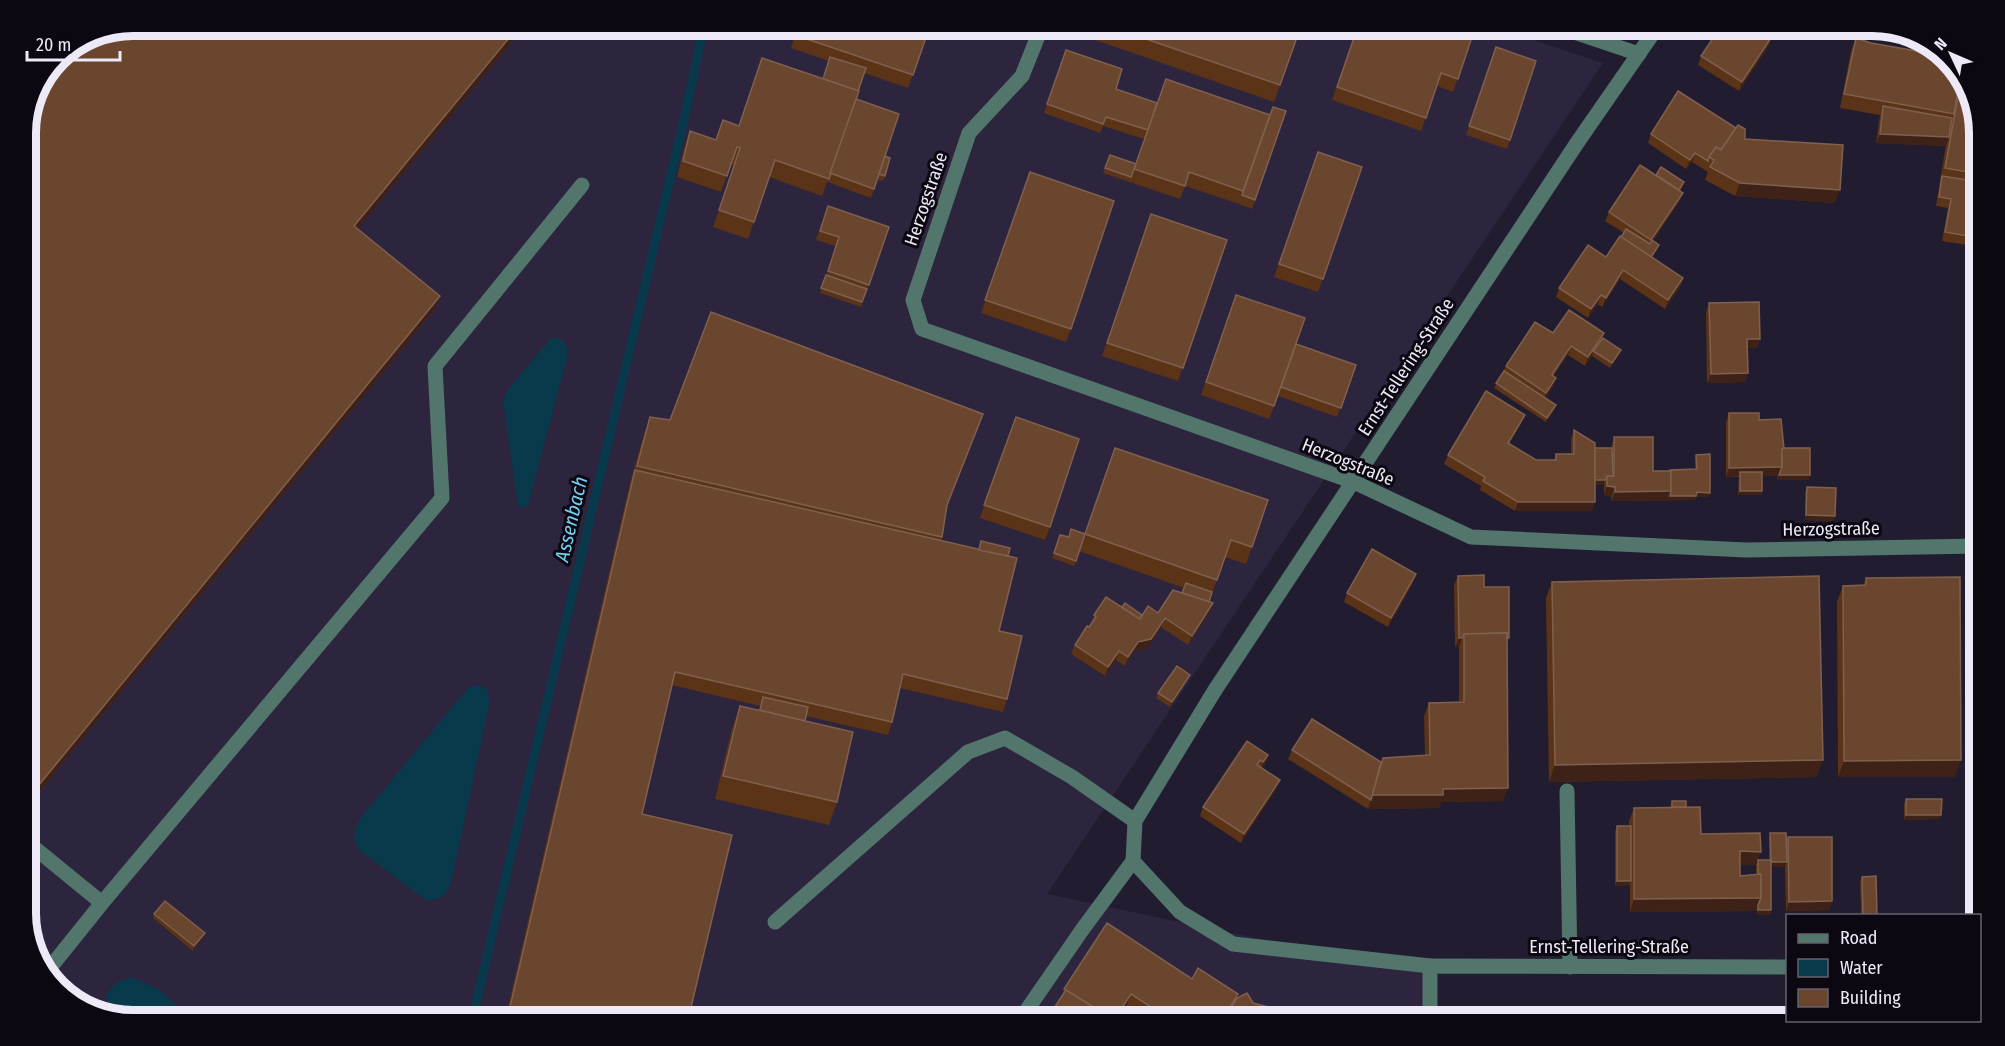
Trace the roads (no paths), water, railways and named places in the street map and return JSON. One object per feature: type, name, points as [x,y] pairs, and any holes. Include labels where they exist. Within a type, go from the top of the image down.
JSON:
[{"type":"street","name":"Herzogstraße","points":[[1038,36],[1022,76],[969,133],[913,300],[922,329],[1354,482],[1471,537],[1746,550],[1969,546]]},
{"type":"street","points":[[1586,36],[1639,54]]},
{"type":"street","name":"Ernst-Tellering-Straße","points":[[1651,36],[1577,143],[1215,690],[1136,821],[1133,861],[1180,912],[1233,944],[1430,966],[1786,968]]},
{"type":"street","points":[[51,966],[442,498],[435,366],[582,185]]},
{"type":"street","points":[[775,922],[968,752],[1005,738],[1071,777],[1136,821]]},
{"type":"street","points":[[1567,790],[1570,967]]},
{"type":"street","points":[[36,849],[102,903]]},
{"type":"street","points":[[1027,1010],[1133,861]]},
{"type":"street","points":[[1430,966],[1430,1010]]},
{"type":"water","points":[[559,338],[567,346],[568,355],[528,505],[522,508],[518,506],[503,401],[507,391],[550,339]]},
{"type":"water","points":[[480,685],[487,689],[490,701],[451,883],[443,897],[427,901],[358,849],[354,837],[358,821],[468,688]]},
{"type":"water","points":[[131,977],[158,989],[182,1010],[133,1010],[108,1007],[107,993],[117,982]]},
{"type":"waterway","name":"Assenbach","points":[[474,1010],[702,36]]}]
